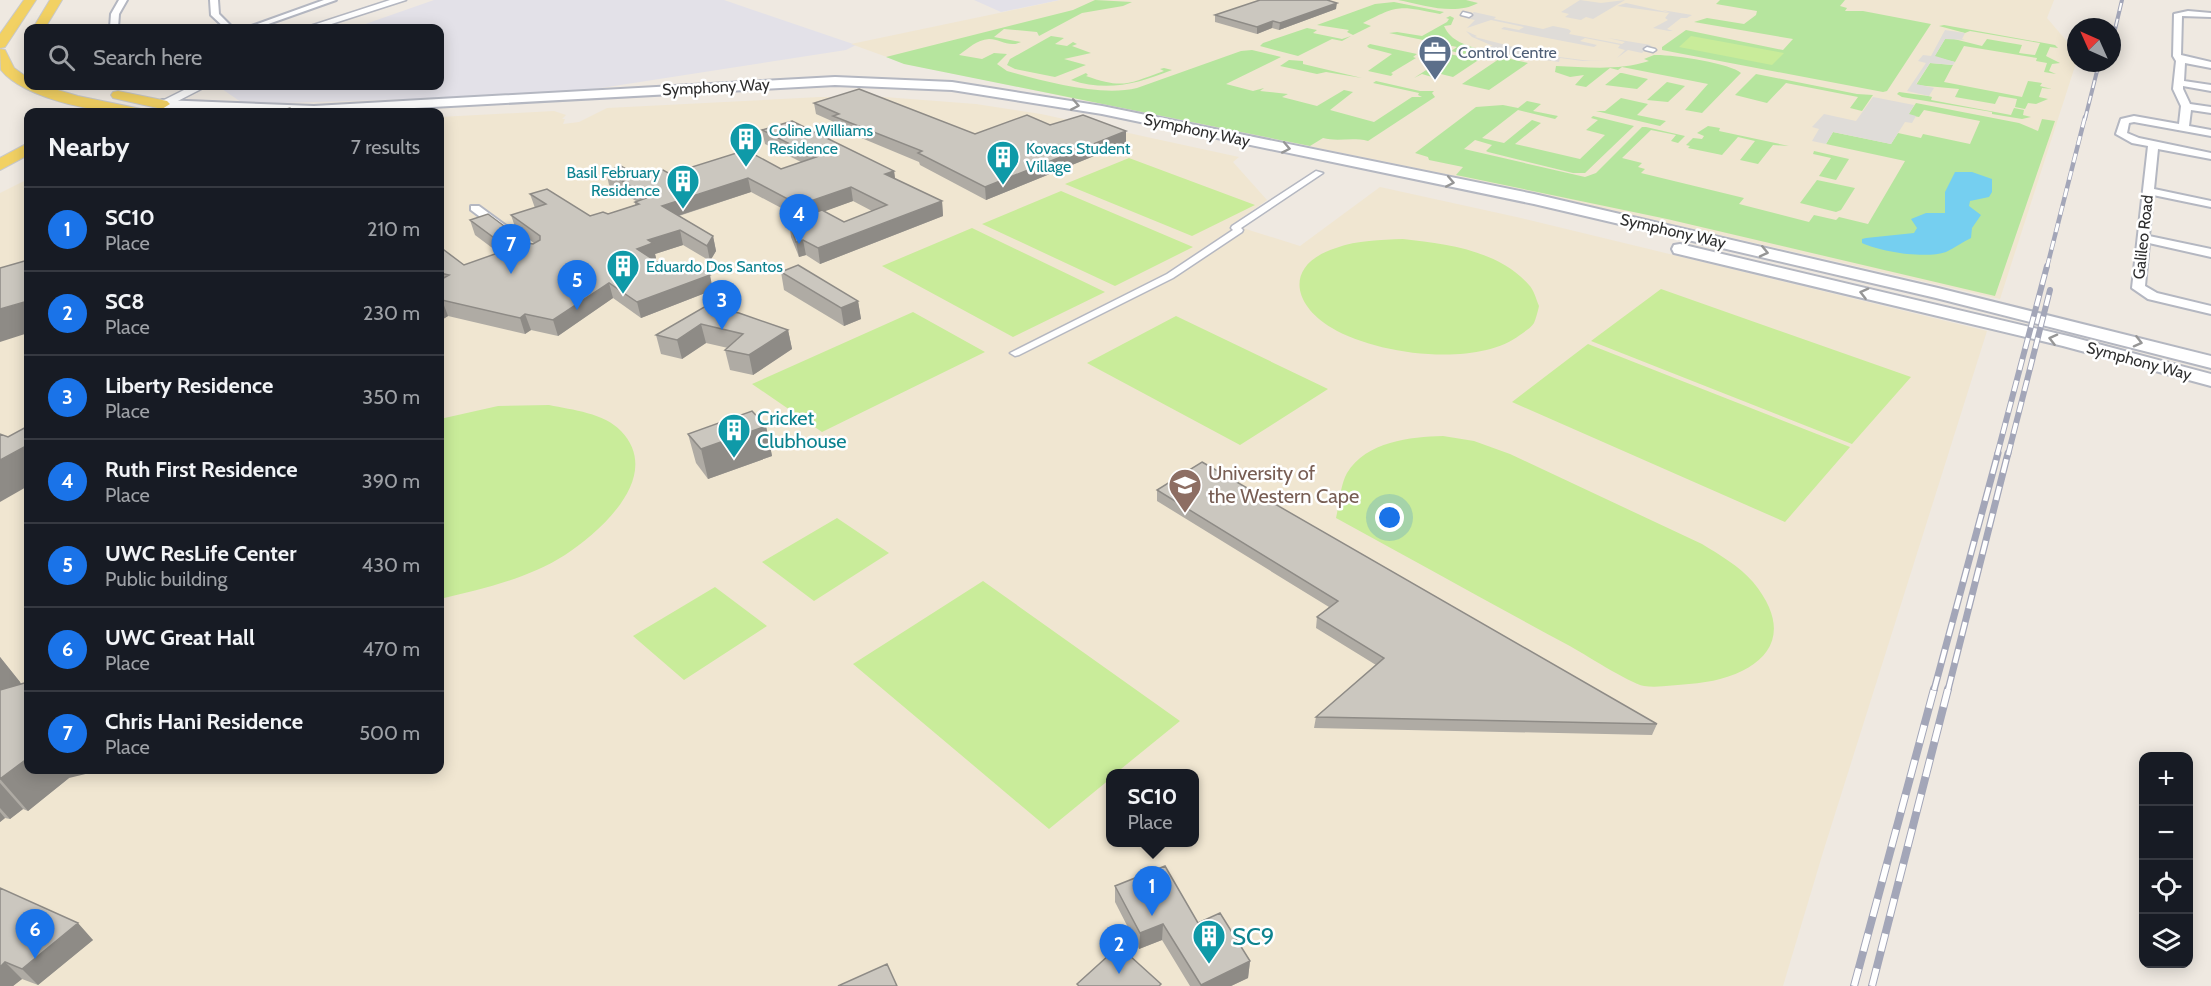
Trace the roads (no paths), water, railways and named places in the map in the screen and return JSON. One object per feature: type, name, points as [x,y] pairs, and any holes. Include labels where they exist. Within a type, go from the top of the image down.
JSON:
[{"type":"main road","points":[[0,44],[30,0]]},
{"type":"main road","points":[[41,24],[56,0]]},
{"type":"main road","points":[[0,53],[8,70],[24,81]]},
{"type":"main road","name":"Symphony Way","points":[[359,108],[835,81],[914,83],[996,91],[1102,110],[1546,202],[1938,293],[2211,362]]},
{"type":"main road","points":[[32,90],[53,104],[55,108]]},
{"type":"main road","points":[[45,90],[75,100],[121,108]]},
{"type":"main road","points":[[97,90],[128,108]]},
{"type":"main road","points":[[118,90],[142,92],[151,90]]},
{"type":"main road","name":"Symphony Way","points":[[444,113],[820,92],[901,93],[992,101],[1548,218],[2057,339],[2211,380]]},
{"type":"main road","points":[[142,108],[162,104]]},
{"type":"main road","name":"Symphony Way","points":[[162,104],[238,108]]},
{"type":"main road","points":[[0,166],[24,151]]},
{"type":"main road","points":[[0,166],[24,156]]},
{"type":"main road","points":[[0,183],[19,173]]},
{"type":"street","points":[[114,24],[115,14],[123,0]]},
{"type":"street","points":[[214,0],[215,15],[225,24]]},
{"type":"street","points":[[260,24],[307,4],[332,0]]},
{"type":"street","points":[[322,24],[401,0]]},
{"type":"street","points":[[346,24],[413,0]]},
{"type":"street","points":[[2211,15],[2188,13],[2178,15],[2176,56],[2181,60],[2211,65]]},
{"type":"street","points":[[2181,60],[2178,89],[2186,105],[2184,128]]},
{"type":"street","points":[[2179,83],[2211,88]]},
{"type":"street","points":[[136,108],[167,90]]},
{"type":"street","points":[[162,104],[192,90]]},
{"type":"street","points":[[2186,105],[2211,110]]},
{"type":"street","points":[[2211,133],[2134,119],[2125,121],[2123,137],[2211,156]]},
{"type":"street","name":"Galileo Road","points":[[2153,145],[2138,286],[2140,290],[2153,296],[2211,310]]},
{"type":"street","points":[[1015,353],[1170,276],[1239,230],[1235,228],[1319,173]]},
{"type":"street","points":[[2148,191],[2211,204]]},
{"type":"street","points":[[475,208],[511,234]]},
{"type":"street","points":[[2143,238],[2211,254]]},
{"type":"water","points":[[1955,172],[1972,172],[1992,179],[1992,192],[1989,197],[1970,201],[1969,206],[1981,215],[1972,228],[1971,238],[1946,252],[1927,255],[1892,252],[1862,243],[1862,239],[1866,238],[1914,233],[1917,228],[1911,219],[1926,213],[1945,213],[1945,192]]},
{"type":"railway","points":[[2118,18],[2122,0]]},
{"type":"railway","points":[[2085,119],[2097,72]]},
{"type":"railway","points":[[2047,267],[2085,117]]},
{"type":"railway","points":[[1997,455],[2047,266]]},
{"type":"railway","points":[[2008,455],[2050,290]]},
{"type":"railway","points":[[1934,690],[1998,453]]},
{"type":"railway","points":[[1948,690],[2008,453]]},
{"type":"railway","points":[[1854,986],[1934,689]]},
{"type":"railway","points":[[1872,986],[1948,689]]},
{"type":"place","name":"Control Centre","points":[[1435,81]]},
{"type":"place","name":"Coline Williams Residence","points":[[746,168]]},
{"type":"place","name":"Kovacs Student Village","points":[[1003,186]]},
{"type":"place","name":"Basil February Residence","points":[[683,210]]},
{"type":"place","name":"Ruth First Residence","points":[[799,244]]},
{"type":"place","name":"Chris Hani Residence","points":[[511,274]]},
{"type":"place","name":"Eduardo Dos Santos","points":[[623,295]]},
{"type":"place","name":"UWC ResLife Center","points":[[577,310]]},
{"type":"place","name":"Liberty Residence","points":[[722,330]]},
{"type":"place","name":"Cricket Clubhouse","points":[[734,459]]},
{"type":"place","name":"University of the Western Cape","points":[[1185,514]]},
{"type":"place","name":"SC10","points":[[1152,916]]},
{"type":"place","name":"UWC Great Hall","points":[[35,959]]},
{"type":"place","name":"SC9","points":[[1209,965]]},
{"type":"place","name":"SC8","points":[[1119,974]]}]
